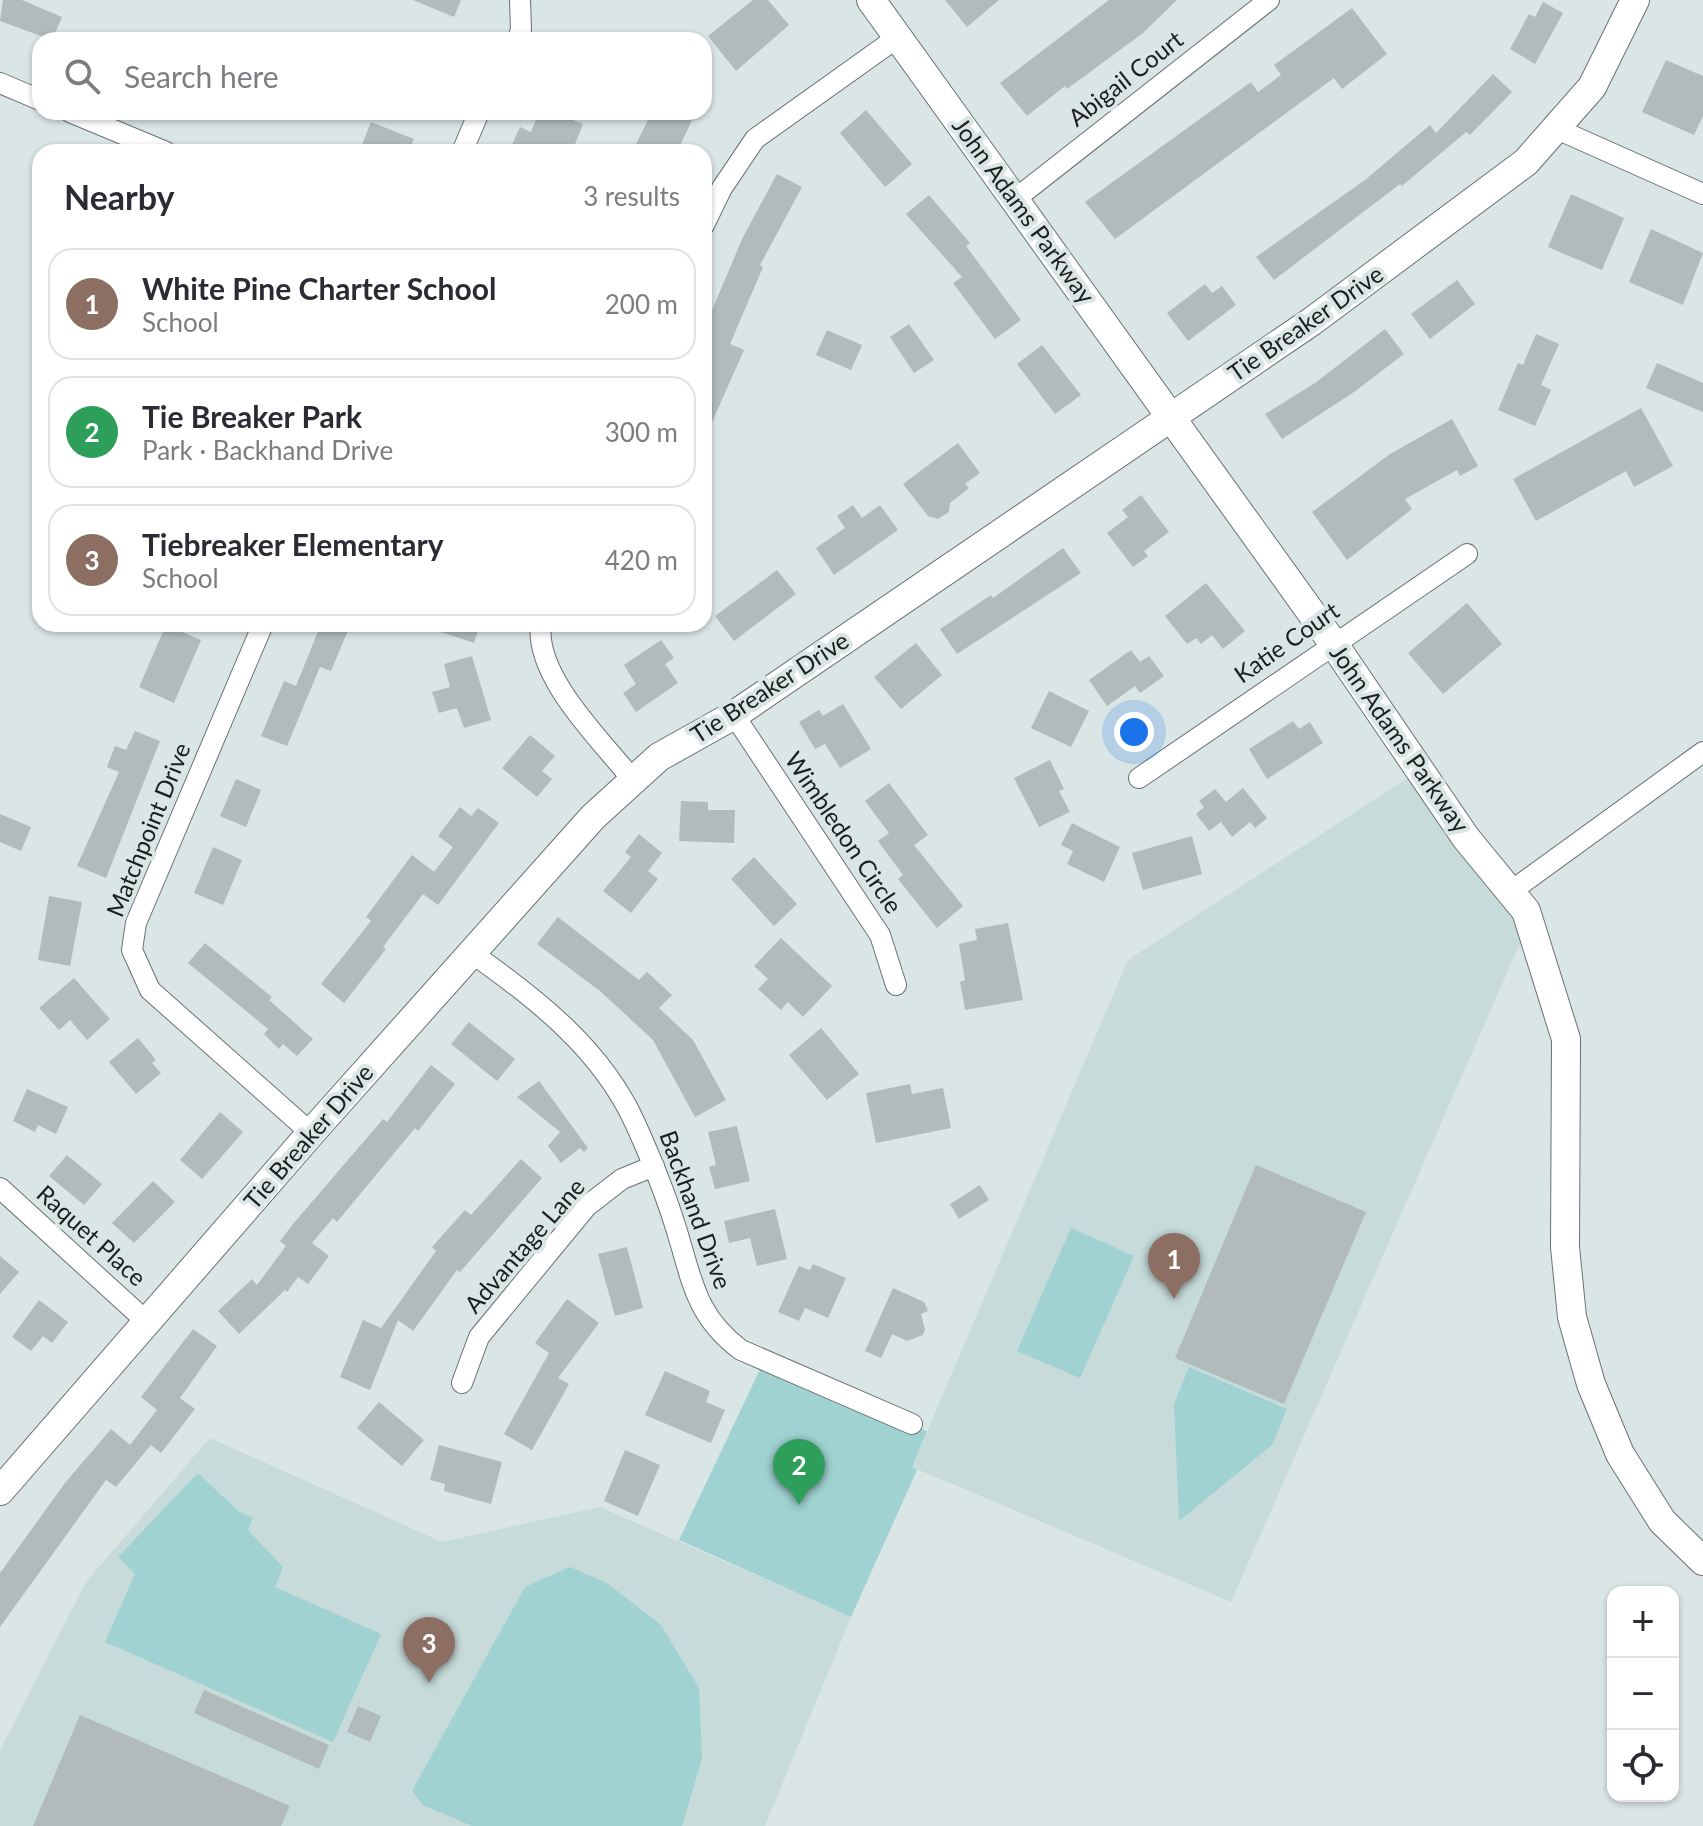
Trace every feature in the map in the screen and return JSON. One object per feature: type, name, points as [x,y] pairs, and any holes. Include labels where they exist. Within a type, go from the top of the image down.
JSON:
[{"type":"street","points":[[520,0],[520,32]]},
{"type":"street","name":"John Adams Parkway","points":[[871,0],[1333,643],[1466,838],[1526,911],[1566,1039],[1565,1247],[1572,1317],[1587,1370],[1620,1454],[1662,1521],[1703,1561]]},
{"type":"street","name":"Abigail Court","points":[[1014,200],[1269,0]]},
{"type":"street","name":"Tie Breaker Drive","points":[[0,1491],[311,1133],[593,817],[632,779],[659,757],[734,715],[1172,418],[1460,214],[1526,162],[1592,87],[1635,0]]},
{"type":"street","points":[[712,209],[755,139],[898,37]]},
{"type":"street","points":[[0,83],[32,97]]},
{"type":"street","points":[[89,120],[147,144]]},
{"type":"street","points":[[465,144],[476,120]]},
{"type":"street","points":[[1557,129],[1703,194]]},
{"type":"street","name":"Katie Court","points":[[1139,778],[1467,554]]},
{"type":"street","name":"Matchpoint Drive","points":[[260,632],[136,923],[132,950],[150,990],[311,1133]]},
{"type":"street","points":[[542,632],[543,656],[553,678],[632,779]]},
{"type":"street","name":"Wimbledon Circle","points":[[734,715],[880,935],[896,985]]},
{"type":"street","points":[[1510,892],[1703,752]]},
{"type":"street","name":"Backhand Drive","points":[[473,954],[510,980],[592,1052],[616,1086],[654,1166],[695,1297],[720,1334],[741,1350],[912,1424]]},
{"type":"street","name":"Advantage Lane","points":[[462,1383],[479,1337],[587,1206],[622,1179],[654,1166]]},
{"type":"street","name":"Raquet Place","points":[[0,1188],[147,1322]]},
{"type":"shaded area","points":[[1420,770],[1528,925],[1231,1602],[912,1467],[1128,960]]},
{"type":"shaded area","points":[[1071,1228],[1134,1256],[1080,1378],[1017,1351]]},
{"type":"shaded area","points":[[764,1361],[927,1431],[912,1467],[917,1470],[851,1617],[679,1540]]},
{"type":"shaded area","points":[[1189,1367],[1287,1409],[1272,1445],[1179,1521],[1174,1404]]},
{"type":"shaded area","points":[[210,1438],[442,1542],[600,1507],[851,1617],[765,1826],[0,1826],[0,1750],[86,1582]]},
{"type":"shaded area","points":[[198,1473],[238,1511],[253,1518],[248,1530],[283,1567],[275,1587],[381,1634],[333,1742],[105,1642],[135,1574],[118,1557]]},
{"type":"shaded area","points":[[570,1567],[607,1583],[661,1625],[699,1688],[702,1759],[682,1826],[472,1826],[423,1805],[412,1791],[525,1587]]},
{"type":"building","points":[[3,0],[22,0],[62,17],[55,32],[32,33],[0,21]]},
{"type":"building","points":[[413,0],[461,0],[454,17]]},
{"type":"building","points":[[753,0],[768,0],[789,25],[736,71],[712,41],[712,33]]},
{"type":"building","points":[[945,0],[999,0],[967,27]]},
{"type":"building","points":[[1109,0],[1177,0],[1143,33],[1027,116],[1000,83]]},
{"type":"building","points":[[1543,2],[1563,13],[1535,64],[1510,49],[1529,14],[1535,17]]},
{"type":"building","points":[[1352,8],[1387,54],[1342,89],[1334,78],[1115,239],[1085,202],[1251,82],[1258,92],[1281,75],[1274,65]]},
{"type":"building","points":[[1666,60],[1703,76],[1703,116],[1694,135],[1642,112]]},
{"type":"building","points":[[1493,74],[1512,92],[1470,135],[1466,132],[1402,186],[1400,184],[1274,280],[1256,257],[1365,180],[1430,125],[1436,133]]},
{"type":"building","points":[[866,110],[912,164],[885,187],[840,133]]},
{"type":"building","points":[[536,120],[573,120],[583,124],[575,144],[512,144],[520,127],[531,132]]},
{"type":"building","points":[[648,120],[692,120],[681,144],[636,144]]},
{"type":"building","points":[[371,122],[414,139],[412,144],[362,144]]},
{"type":"building","points":[[777,174],[802,187],[760,265],[763,267],[730,344],[744,350],[712,422],[712,310],[743,237]]},
{"type":"building","points":[[1571,194],[1624,218],[1602,270],[1548,247]]},
{"type":"building","points":[[929,195],[970,243],[966,246],[1021,320],[995,339],[953,283],[962,277],[906,214]]},
{"type":"building","points":[[1651,229],[1703,253],[1683,305],[1629,282]]},
{"type":"building","points":[[1457,280],[1475,304],[1430,339],[1411,314]]},
{"type":"building","points":[[1205,284],[1212,293],[1222,286],[1236,305],[1188,341],[1167,313]]},
{"type":"building","points":[[909,324],[934,360],[914,373],[890,337]]},
{"type":"building","points":[[1385,329],[1404,354],[1354,392],[1282,439],[1265,414],[1315,383]]},
{"type":"building","points":[[827,330],[862,345],[851,370],[816,355]]},
{"type":"building","points":[[1536,334],[1559,344],[1541,385],[1551,390],[1535,426],[1498,410],[1518,363],[1523,365]]},
{"type":"building","points":[[1042,345],[1081,395],[1055,414],[1017,364]]},
{"type":"building","points":[[1657,363],[1703,383],[1703,412],[1646,388]]},
{"type":"building","points":[[1641,408],[1673,466],[1634,487],[1626,471],[1536,521],[1513,479]]},
{"type":"building","points":[[1452,419],[1478,466],[1460,476],[1457,470],[1405,499],[1412,509],[1347,560],[1312,512],[1390,454]]},
{"type":"building","points":[[958,443],[980,473],[965,484],[969,488],[950,503],[949,512],[938,519],[928,516],[903,484]]},
{"type":"building","points":[[1141,495],[1169,532],[1144,551],[1148,556],[1133,567],[1107,533],[1128,517],[1122,510]]},
{"type":"building","points":[[853,505],[862,518],[880,505],[898,530],[834,575],[816,548],[845,528],[837,516]]},
{"type":"building","points":[[1063,548],[1081,573],[957,654],[940,629],[991,595],[993,598]]},
{"type":"building","points":[[777,570],[796,594],[734,641],[715,616]]},
{"type":"building","points":[[1206,583],[1245,631],[1223,649],[1212,635],[1201,644],[1196,638],[1187,644],[1165,616]]},
{"type":"building","points":[[1467,603],[1502,644],[1443,694],[1408,653]]},
{"type":"building","points":[[163,632],[182,632],[201,640],[174,703],[139,687]]},
{"type":"building","points":[[318,632],[347,632],[331,671],[320,667],[287,746],[261,736],[284,681],[296,686]]},
{"type":"building","points":[[441,632],[477,632],[474,643]]},
{"type":"building","points":[[661,640],[674,658],[665,664],[678,683],[636,712],[623,693],[636,684],[624,665]]},
{"type":"building","points":[[916,643],[942,675],[901,709],[874,677]]},
{"type":"building","points":[[1131,650],[1140,662],[1149,656],[1164,676],[1140,693],[1135,686],[1107,706],[1089,680]]},
{"type":"building","points":[[472,656],[491,720],[464,728],[457,708],[439,713],[432,692],[450,687],[444,664]]},
{"type":"building","points":[[1049,691],[1089,711],[1071,747],[1031,728]]},
{"type":"building","points":[[843,704],[871,749],[840,768],[825,744],[815,749],[799,722],[819,710],[823,716]]},
{"type":"building","points":[[1293,721],[1299,729],[1310,722],[1323,743],[1267,779],[1249,749]]},
{"type":"building","points":[[135,731],[160,741],[106,878],[77,866],[119,772],[107,767],[115,746],[126,750]]},
{"type":"building","points":[[530,735],[555,756],[542,771],[552,779],[537,797],[502,768]]},
{"type":"building","points":[[1050,760],[1064,789],[1059,791],[1070,812],[1039,827],[1014,778]]},
{"type":"building","points":[[236,779],[261,790],[246,827],[220,816]]},
{"type":"building","points":[[889,783],[928,835],[914,845],[963,906],[937,928],[898,879],[903,875],[878,841],[889,833],[865,801]]},
{"type":"building","points":[[1243,788],[1267,818],[1255,828],[1250,822],[1232,837],[1221,822],[1209,831],[1196,814],[1204,807],[1199,801],[1215,789],[1226,802]]},
{"type":"building","points":[[681,801],[708,802],[708,810],[735,810],[734,843],[679,841]]},
{"type":"building","points":[[460,807],[471,816],[478,808],[499,823],[438,905],[423,894],[344,1003],[321,984],[371,921],[366,917],[412,855],[434,872],[453,847],[438,836]]},
{"type":"building","points":[[0,814],[31,827],[21,851],[0,842]]},
{"type":"building","points":[[1072,823],[1120,847],[1104,882],[1067,864],[1073,851],[1061,845]]},
{"type":"building","points":[[639,834],[662,853],[648,871],[658,879],[631,913],[603,891],[631,857],[625,852]]},
{"type":"building","points":[[1192,836],[1202,874],[1143,890],[1132,853]]},
{"type":"building","points":[[213,847],[242,860],[223,905],[194,893]]},
{"type":"building","points":[[754,857],[797,904],[774,926],[731,879]]},
{"type":"building","points":[[49,896],[82,902],[70,966],[38,960]]},
{"type":"building","points":[[558,917],[639,980],[647,972],[672,995],[659,1008],[693,1040],[726,1100],[695,1117],[653,1040],[600,991],[537,944]]},
{"type":"building","points":[[1008,923],[1023,1000],[965,1010],[960,982],[965,980],[959,944],[977,940],[975,929]]},
{"type":"building","points":[[781,938],[832,986],[803,1017],[788,1002],[781,1010],[758,989],[768,979],[754,966]]},
{"type":"building","points":[[205,943],[272,997],[269,1000],[313,1039],[297,1056],[283,1044],[279,1049],[264,1034],[268,1029],[188,963]]},
{"type":"building","points":[[74,978],[110,1019],[87,1040],[70,1020],[59,1030],[39,1008]]},
{"type":"building","points":[[469,1022],[515,1059],[497,1081],[451,1044]]},
{"type":"building","points":[[821,1028],[859,1074],[827,1100],[789,1055]]},
{"type":"building","points":[[138,1038],[156,1060],[152,1063],[161,1073],[136,1094],[109,1062]]},
{"type":"building","points":[[431,1065],[455,1084],[418,1131],[415,1128],[337,1222],[333,1218],[312,1243],[329,1256],[308,1284],[298,1277],[287,1292],[285,1290],[239,1334],[218,1311],[252,1279],[257,1285],[286,1246],[280,1241],[293,1224],[383,1119],[387,1122]]},
{"type":"building","points":[[539,1081],[588,1148],[584,1152],[580,1148],[561,1163],[548,1146],[560,1132],[517,1097]]},
{"type":"building","points":[[910,1084],[912,1094],[943,1088],[951,1128],[876,1143],[866,1093]]},
{"type":"building","points":[[27,1089],[68,1107],[56,1134],[38,1125],[35,1132],[13,1121]]},
{"type":"building","points":[[220,1112],[243,1132],[202,1179],[180,1160]]},
{"type":"building","points":[[737,1126],[750,1181],[715,1189],[709,1167],[716,1165],[708,1132]]},
{"type":"building","points":[[67,1155],[102,1184],[84,1205],[49,1176]]},
{"type":"building","points":[[521,1159],[542,1178],[460,1272],[457,1270],[413,1331],[398,1320],[370,1390],[340,1377],[363,1320],[381,1328],[436,1251],[432,1247],[465,1210],[471,1215]]},
{"type":"building","points":[[1256,1165],[1366,1212],[1284,1404],[1175,1358]]},
{"type":"building","points":[[153,1181],[175,1202],[134,1243],[112,1223]]},
{"type":"building","points":[[980,1185],[989,1200],[959,1219],[950,1204]]},
{"type":"building","points":[[775,1209],[787,1259],[757,1266],[750,1238],[729,1243],[724,1221]]},
{"type":"building","points":[[627,1247],[643,1308],[615,1316],[598,1254]]},
{"type":"building","points":[[0,1256],[19,1272],[0,1294]]},
{"type":"building","points":[[813,1264],[846,1278],[828,1318],[805,1308],[799,1321],[778,1312],[799,1266],[810,1270]]},
{"type":"building","points":[[893,1288],[924,1302],[928,1311],[921,1314],[925,1330],[923,1335],[907,1341],[892,1334],[881,1358],[865,1351]]},
{"type":"building","points":[[567,1299],[599,1323],[558,1378],[569,1384],[532,1450],[504,1434],[549,1353],[535,1343]]},
{"type":"building","points":[[39,1300],[68,1322],[52,1343],[43,1336],[31,1351],[12,1337]]},
{"type":"building","points":[[193,1329],[217,1346],[180,1398],[195,1409],[161,1453],[151,1445],[116,1487],[106,1480],[0,1627],[0,1573],[65,1483],[111,1429],[130,1445],[157,1410],[141,1397]]},
{"type":"building","points":[[665,1371],[710,1391],[706,1402],[725,1410],[711,1443],[645,1415]]},
{"type":"building","points":[[379,1402],[424,1440],[402,1466],[357,1428]]},
{"type":"building","points":[[439,1445],[502,1462],[491,1504],[444,1491],[445,1484],[430,1480]]},
{"type":"building","points":[[625,1450],[660,1465],[638,1516],[604,1501]]},
{"type":"building","points":[[204,1690],[329,1745],[319,1769],[194,1713]]},
{"type":"building","points":[[358,1706],[381,1716],[370,1742],[347,1732]]},
{"type":"building","points":[[80,1715],[290,1806],[281,1826],[33,1826]]},
{"type":"place","name":"White Pine Charter School","points":[[1174,1299]]},
{"type":"place","name":"Tie Breaker Park","points":[[799,1505]]},
{"type":"place","name":"Tiebreaker Elementary","points":[[429,1683]]}]
